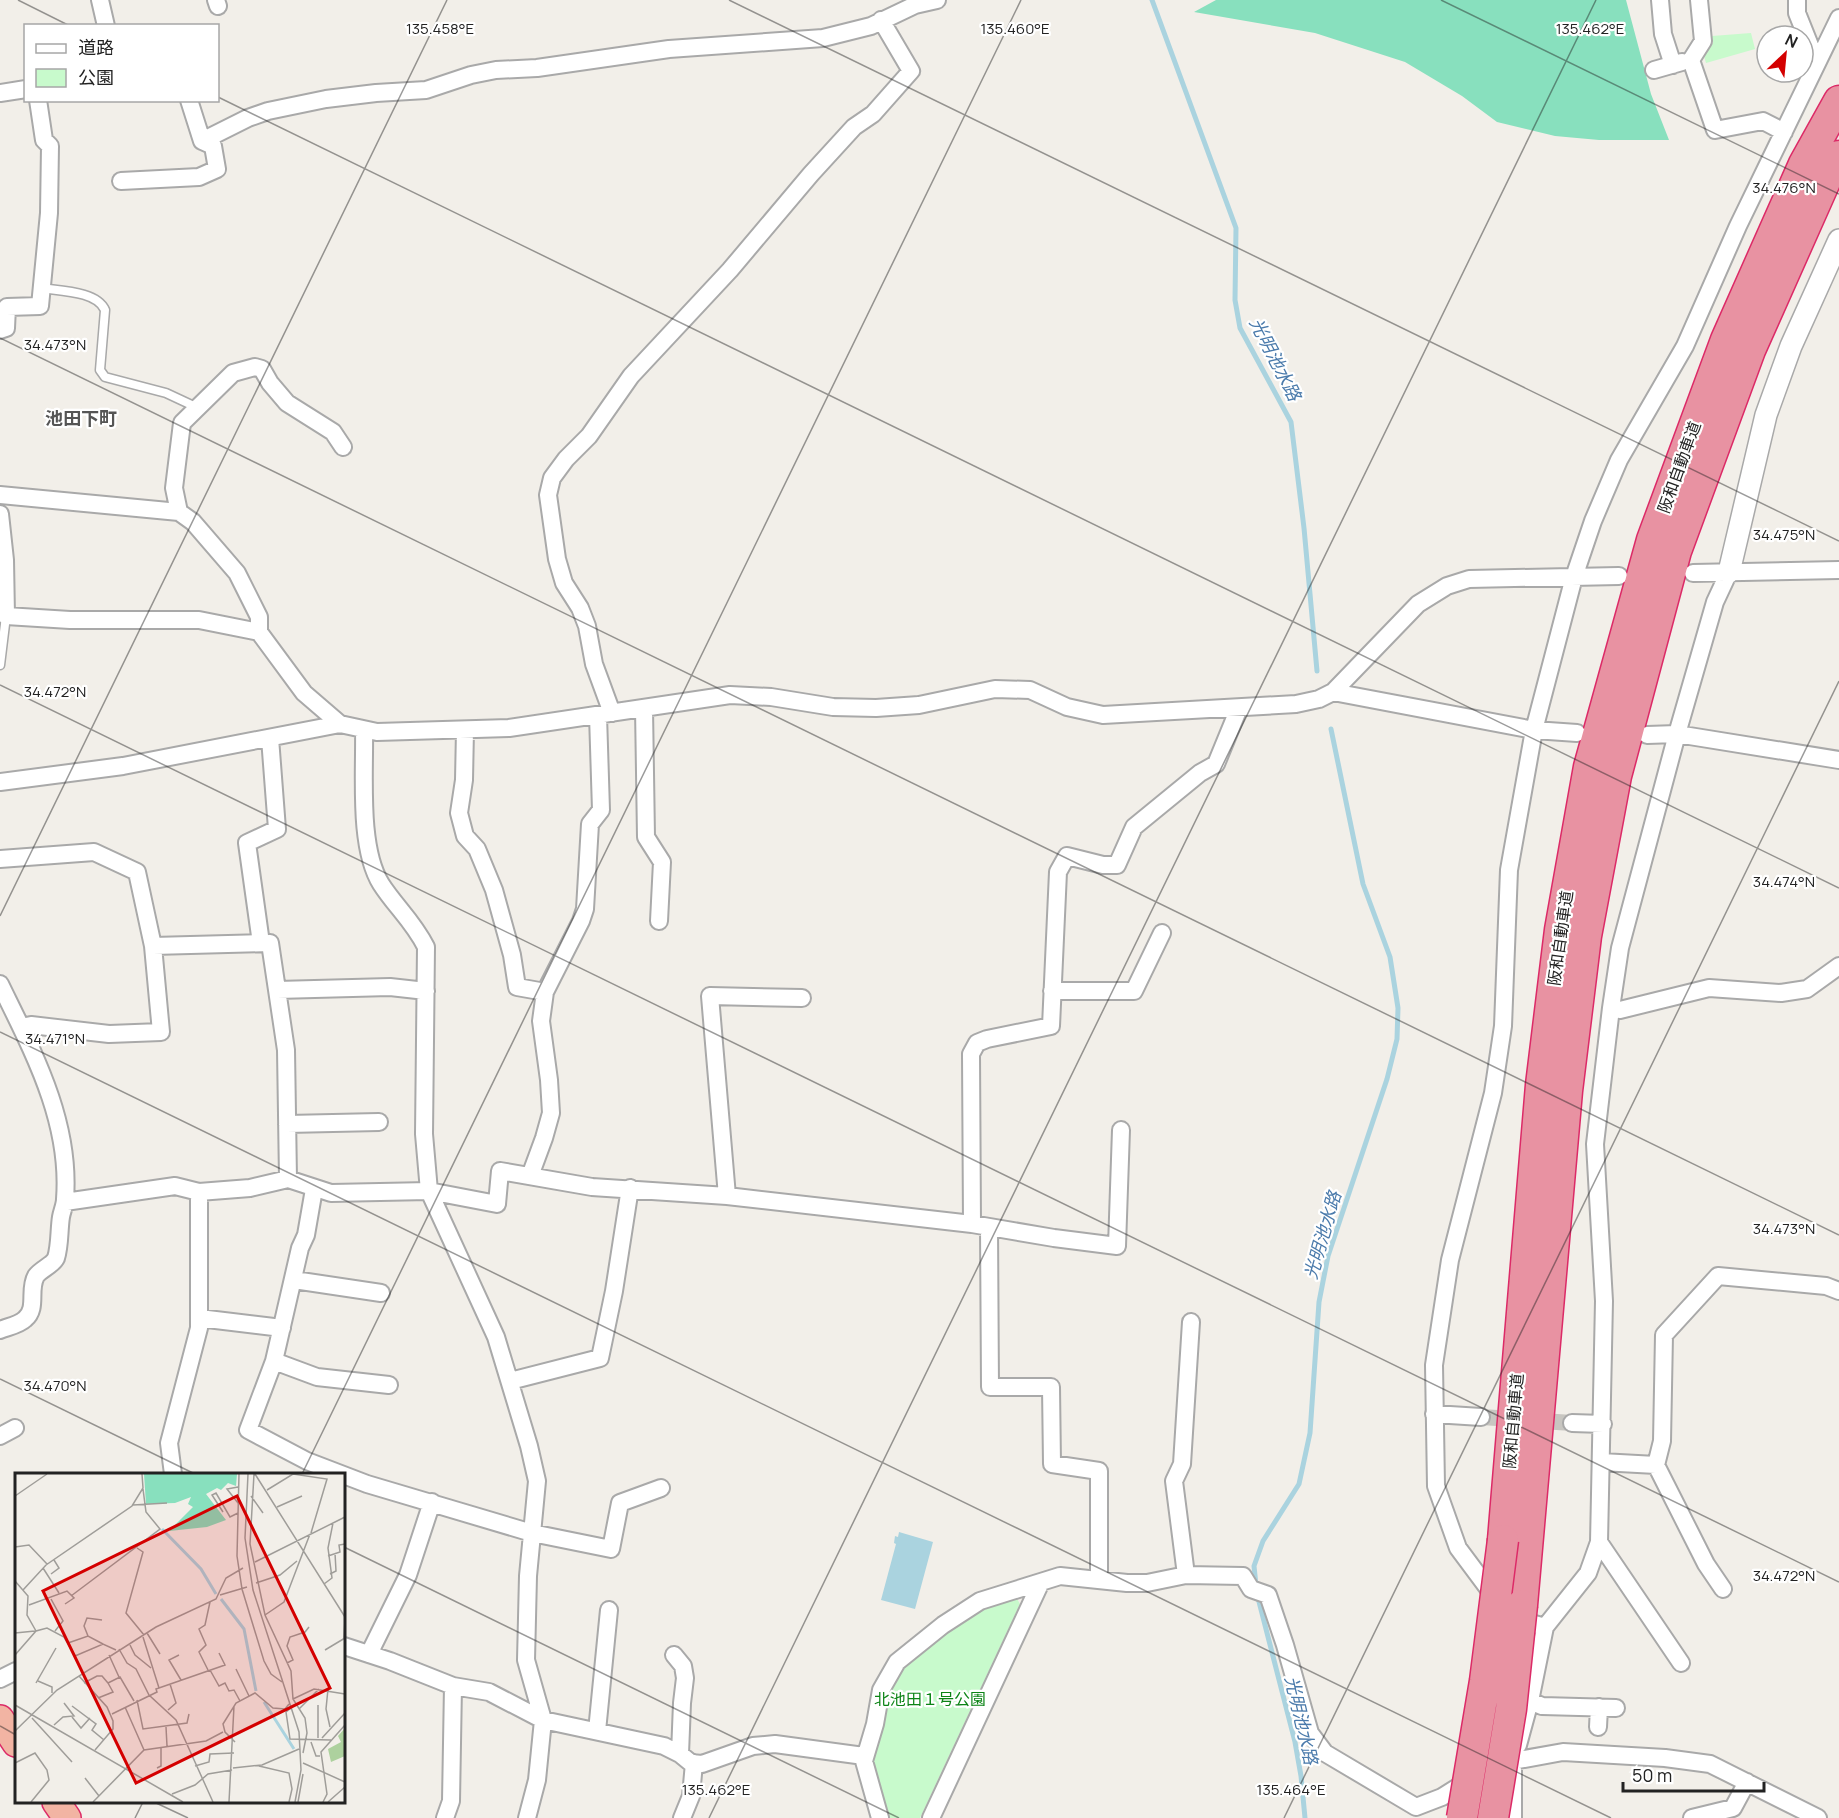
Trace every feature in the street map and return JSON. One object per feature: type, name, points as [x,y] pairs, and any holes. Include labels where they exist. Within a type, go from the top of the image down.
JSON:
[{"type":"highway","name":"阪和自動車道","points":[[1462,1818],[1485,1681],[1503,1540],[1541,1085],[1560,930],[1589,767],[1652,540],[1726,340],[1804,164],[1839,101]]},
{"type":"highway","name":"阪和自動車道","points":[[1493,1818],[1511,1709],[1522,1605],[1567,1091],[1586,936],[1616,776],[1676,550],[1750,350],[1827,177],[1839,156]]},
{"type":"highway","points":[[0,1719],[15,1742]]},
{"type":"highway","points":[[57,1803],[67,1818]]},
{"type":"street","points":[[100,0],[106,24]]},
{"type":"street","points":[[202,141],[248,118],[268,111],[326,99],[426,90],[471,75],[496,70],[537,68],[669,49],[823,38],[871,26],[915,5],[938,0]]},
{"type":"street","points":[[1660,0],[1663,34],[1673,65]]},
{"type":"street","points":[[1654,70],[1691,60],[1703,41],[1700,0]]},
{"type":"street","points":[[1797,0],[1797,13],[1811,48],[1821,53]]},
{"type":"street","points":[[1545,1627],[1510,1617],[1458,1548],[1436,1486],[1434,1414],[1434,1365],[1450,1260],[1493,1093],[1503,1026],[1509,870],[1534,730],[1574,577],[1593,521],[1620,460],[1685,346],[1738,226],[1839,18]]},
{"type":"street","points":[[530,1176],[551,1113],[541,1021],[545,992],[585,909],[590,824],[601,810],[605,714],[587,626],[580,608],[564,583],[556,559],[548,495],[552,478],[566,459],[589,436],[638,368],[730,270],[854,127],[873,114],[912,71],[881,20]]},
{"type":"street","points":[[1691,60],[1715,130],[1763,120],[1784,132]]},
{"type":"street","points":[[0,93],[24,89]]},
{"type":"street","points":[[0,330],[6,328],[7,307],[40,306],[49,213],[50,146],[44,140],[38,102]]},
{"type":"street","points":[[121,181],[199,177],[217,169],[213,146],[202,141],[190,102]]},
{"type":"street","points":[[1513,1818],[1513,1761],[1530,1701],[1545,1627],[1588,1573],[1599,1542],[1604,1301],[1594,1144],[1620,948],[1715,602],[1729,572],[1766,415],[1791,346],[1839,240]]},
{"type":"street","points":[[179,512],[174,488],[182,423],[233,373],[255,367],[262,369],[270,383],[287,402],[333,432],[343,447]]},
{"type":"street","points":[[0,495],[179,512],[193,522],[237,573],[259,617],[260,632],[304,693],[340,724]]},
{"type":"street","points":[[0,514],[5,560],[6,616],[70,620],[200,620],[260,632]]},
{"type":"street","points":[[1693,573],[1839,570]]},
{"type":"street","points":[[0,782],[123,766],[340,724],[364,730],[509,728],[730,695],[771,697],[833,707],[876,708],[919,705],[996,689],[1030,690],[1067,707],[1103,714],[1296,704],[1319,699],[1333,692],[1418,604],[1447,586],[1469,579],[1619,576]]},
{"type":"street","points":[[1333,692],[1534,730],[1577,733]]},
{"type":"street","points":[[644,708],[646,837],[662,862],[659,921]]},
{"type":"street","points":[[972,1224],[971,1054],[977,1043],[987,1039],[1051,1026],[1058,872],[1067,856],[1103,865],[1117,865],[1134,827],[1200,773],[1216,764],[1239,708]]},
{"type":"street","points":[[364,730],[366,842],[373,869],[381,885],[417,928],[426,947],[424,1134],[429,1191],[496,1337],[530,1446],[537,1481],[528,1576],[526,1660],[543,1720],[537,1780],[527,1818]]},
{"type":"street","points":[[465,730],[464,780],[459,813],[465,836],[477,849],[494,890],[512,955],[517,987],[545,992]]},
{"type":"street","points":[[1647,735],[1677,734],[1839,760]]},
{"type":"street","points":[[261,943],[247,843],[277,829],[270,738]]},
{"type":"street","points":[[0,859],[94,852],[137,872],[153,946],[161,1032],[109,1034],[31,1025],[21,1027]]},
{"type":"street","points":[[1052,991],[1134,991],[1162,933]]},
{"type":"street","points":[[153,946],[270,943],[286,1050],[288,1179]]},
{"type":"street","points":[[1611,1008],[1620,1010],[1709,988],[1781,993],[1807,988],[1839,966]]},
{"type":"street","points":[[0,984],[52,1098],[60,1126],[65,1168],[65,1202],[55,1259],[36,1277],[32,1308],[25,1320],[0,1330]]},
{"type":"street","points":[[277,990],[390,987],[426,991]]},
{"type":"street","points":[[726,1196],[710,996],[802,998]]},
{"type":"street","points":[[287,1124],[379,1122]]},
{"type":"street","points":[[65,1202],[175,1186],[199,1192],[250,1188],[288,1179],[331,1193],[429,1191],[497,1204],[500,1171],[592,1187],[726,1196],[972,1224],[1117,1246],[1121,1130]]},
{"type":"street","points":[[510,1381],[600,1358],[614,1291],[630,1188]]},
{"type":"street","points":[[314,1189],[306,1235],[300,1248],[274,1361],[248,1430],[303,1468],[323,1473]]},
{"type":"street","points":[[173,1473],[169,1443],[199,1328],[199,1192]]},
{"type":"street","points":[[989,1227],[990,1387],[1051,1387],[1052,1464],[1099,1471],[1099,1580]]},
{"type":"street","points":[[1723,1589],[1706,1564],[1656,1465],[1662,1441],[1664,1335],[1718,1276],[1826,1286],[1839,1291]]},
{"type":"street","points":[[294,1280],[381,1293]]},
{"type":"street","points":[[199,1318],[282,1328]]},
{"type":"street","points":[[1186,1575],[1174,1480],[1182,1464],[1191,1322]]},
{"type":"street","points":[[274,1361],[317,1377],[389,1384]]},
{"type":"street","points":[[1434,1414],[1481,1417]]},
{"type":"street","points":[[1572,1423],[1602,1424]]},
{"type":"street","points":[[1601,1462],[1656,1465]]},
{"type":"street","points":[[345,1478],[532,1533],[611,1549],[620,1503],[661,1488]]},
{"type":"street","points":[[369,1654],[408,1575],[432,1502]]},
{"type":"street","points":[[1599,1542],[1681,1664]]},
{"type":"street","points":[[880,1818],[864,1756],[875,1724],[881,1690],[897,1662],[943,1624],[980,1601],[1060,1576],[1147,1583],[1186,1575],[1243,1576],[1251,1589],[1268,1595],[1310,1733],[1325,1753],[1416,1807],[1442,1797],[1479,1774],[1513,1761],[1563,1752],[1665,1758],[1710,1764],[1818,1818]]},
{"type":"street","points":[[931,1818],[1041,1582]]},
{"type":"street","points":[[597,1731],[609,1610]]},
{"type":"street","points":[[345,1646],[453,1686],[489,1692],[543,1720],[664,1746],[702,1764],[753,1746],[775,1744],[864,1756]]},
{"type":"street","points":[[674,1655],[683,1666],[685,1678],[682,1703],[691,1796],[682,1818]]},
{"type":"street","points":[[0,1679],[15,1672]]},
{"type":"street","points":[[445,1818],[451,1801],[453,1686]]},
{"type":"street","points":[[1530,1701],[1542,1706],[1616,1708]]},
{"type":"street","points":[[1598,1727],[1599,1707]]},
{"type":"street","points":[[1692,1818],[1733,1808],[1747,1782]]},
{"type":"lane","points":[[41,288],[94,297],[102,302],[105,310],[100,370],[105,378],[166,393],[196,407]]},
{"type":"lane","points":[[0,664],[6,616]]},
{"type":"green space","points":[[1216,0],[1626,0],[1651,94],[1669,140],[1599,140],[1555,136],[1497,122],[1462,96],[1405,62],[1315,33],[1194,12]]},
{"type":"green space","points":[[1751,33],[1755,49],[1706,63],[1704,56],[1713,43],[1712,36]]},
{"type":"green space","name":"北池田１号公園","points":[[1016,1597],[1020,1604],[920,1818],[889,1818],[873,1762],[890,1685],[904,1663],[982,1610]]},
{"type":"water","points":[[899,1532],[933,1542],[915,1609],[881,1600],[896,1544],[894,1543],[895,1536],[898,1537]]},
{"type":"waterway","name":"光明池水路","points":[[1152,0],[1236,228],[1235,300],[1240,328],[1291,422],[1304,528],[1317,671]]},
{"type":"waterway","name":"光明池水路","points":[[1256,1585],[1254,1566],[1263,1541],[1299,1484],[1310,1433],[1319,1302],[1328,1256],[1387,1079],[1397,1039],[1398,1008],[1390,957],[1363,884],[1331,729]]},
{"type":"waterway","name":"光明池水路","points":[[1257,1594],[1295,1742],[1305,1818]]},
{"type":"tunnel","points":[[1481,1417],[1572,1423]]},
{"type":"district","name":"池田下町","points":[[81,418]]}]
